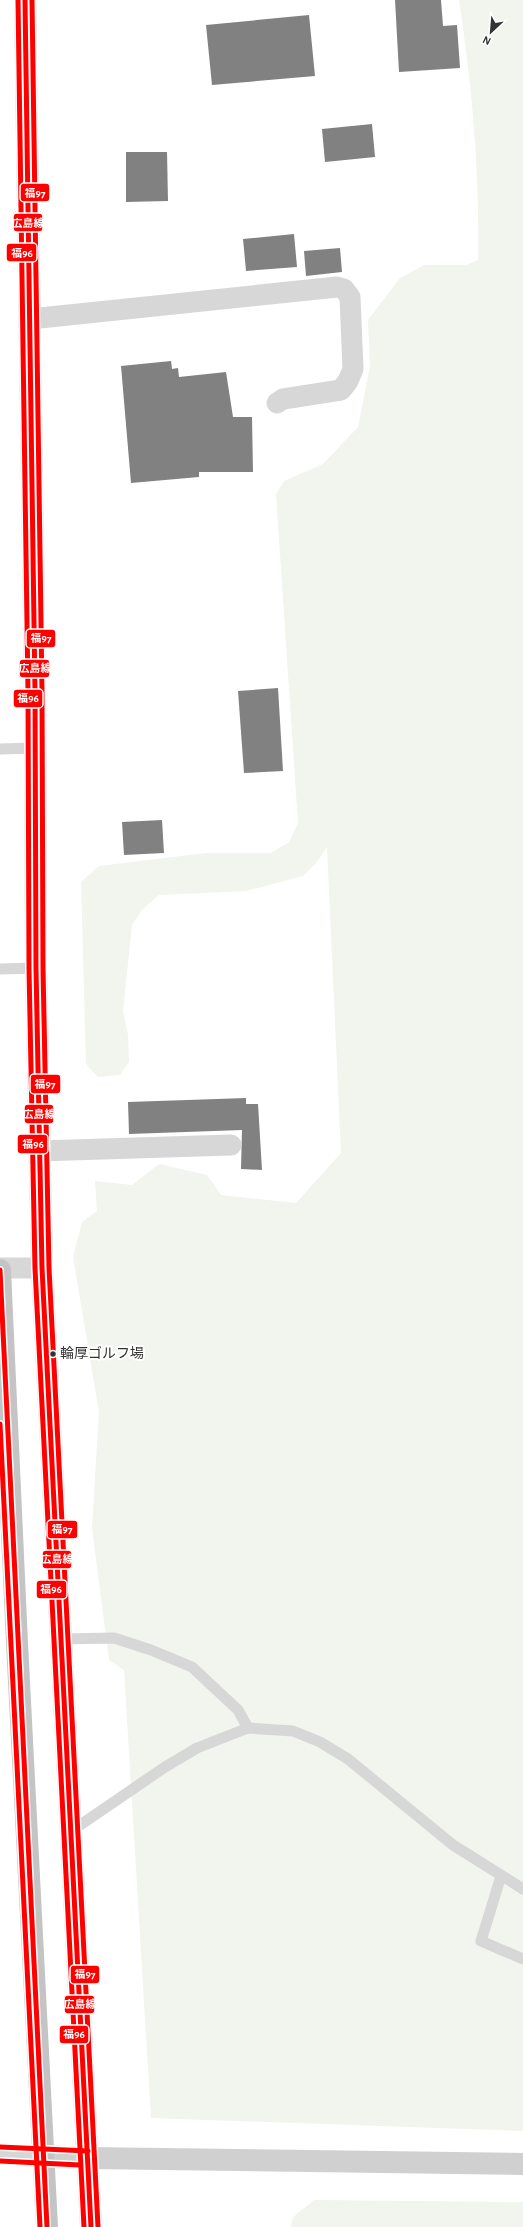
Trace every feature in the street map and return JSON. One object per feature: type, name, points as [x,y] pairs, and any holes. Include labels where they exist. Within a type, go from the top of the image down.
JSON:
[{"type":"highway","points":[[25,0],[35,748],[36,968],[42,1268],[91,2227]]},
{"type":"highway","points":[[0,1269],[17,1643],[45,2156],[47,2227]]},
{"type":"street","points":[[30,319],[337,287],[344,289],[350,296],[353,369],[348,381],[341,390],[283,399],[277,403]]},
{"type":"street","points":[[39,1151],[231,1145]]},
{"type":"street","points":[[0,1269],[42,1268]]},
{"type":"street","points":[[0,2154],[88,2158],[523,2164]]},
{"type":"lane","points":[[0,749],[35,748]]},
{"type":"lane","points":[[0,969],[36,968]]},
{"type":"lane","points":[[60,1640],[114,1638],[151,1650],[192,1667],[238,1710],[248,1728]]},
{"type":"lane","points":[[70,1832],[165,1767],[197,1748],[248,1728],[293,1731],[320,1742],[348,1759],[453,1845],[523,1889]]},
{"type":"lane","points":[[501,1876],[481,1941],[523,1959]]},
{"type":"shaded area","points":[[459,0],[523,0],[523,2131],[151,2118],[124,1670],[109,1660],[92,1528],[99,1412],[73,1257],[82,1222],[97,1211],[95,1181],[132,1185],[159,1164],[207,1175],[221,1195],[296,1203],[341,1153],[327,847],[316,863],[303,876],[246,891],[159,895],[142,910],[132,925],[123,1011],[128,1035],[129,1062],[120,1075],[98,1077],[86,1064],[81,882],[99,866],[206,853],[271,853],[289,842],[298,823],[276,494],[284,481],[323,464],[358,427],[370,366],[368,320],[400,278],[424,265],[466,265],[478,260],[478,195],[474,130],[468,65]]},
{"type":"shaded area","points":[[314,2200],[523,2202],[523,2227],[291,2227],[293,2217]]},
{"type":"building","points":[[395,0],[441,0],[443,26],[457,25],[460,68],[399,72]]},
{"type":"building","points":[[309,15],[315,76],[212,85],[206,25]]},
{"type":"building","points":[[372,124],[375,157],[325,162],[322,129]]},
{"type":"building","points":[[126,152],[167,152],[168,201],[126,202]]},
{"type":"building","points":[[294,234],[297,267],[246,271],[243,239]]},
{"type":"building","points":[[340,248],[342,272],[306,276],[304,251]]},
{"type":"building","points":[[171,361],[172,369],[178,368],[179,377],[226,372],[233,417],[252,417],[253,472],[199,472],[199,477],[131,483],[121,366]]},
{"type":"building","points":[[278,688],[283,771],[244,773],[238,691]]},
{"type":"building","points":[[162,820],[164,853],[124,855],[122,822]]},
{"type":"building","points":[[246,1098],[246,1104],[258,1104],[262,1170],[241,1169],[242,1130],[129,1134],[128,1102]]},
{"type":"transit line","name":"福96","points":[[18,0],[28,692],[29,968],[35,1268],[84,2227]]},
{"type":"transit line","name":"広島線","points":[[25,0],[35,692],[36,968],[42,1268],[91,2227]]},
{"type":"transit line","name":"福97","points":[[32,0],[42,692],[43,968],[49,1268],[98,2227]]},
{"type":"transit line","name":"広島線","points":[[0,1270],[47,2227]]},
{"type":"transit line","name":"福96","points":[[0,1424],[40,2227]]},
{"type":"transit line","name":"福97","points":[[0,2147],[88,2151]]},
{"type":"transit line","name":"福96","points":[[0,2161],[80,2165]]},
{"type":"place","name":"輪厚ゴルフ場","points":[[53,1354]]}]
